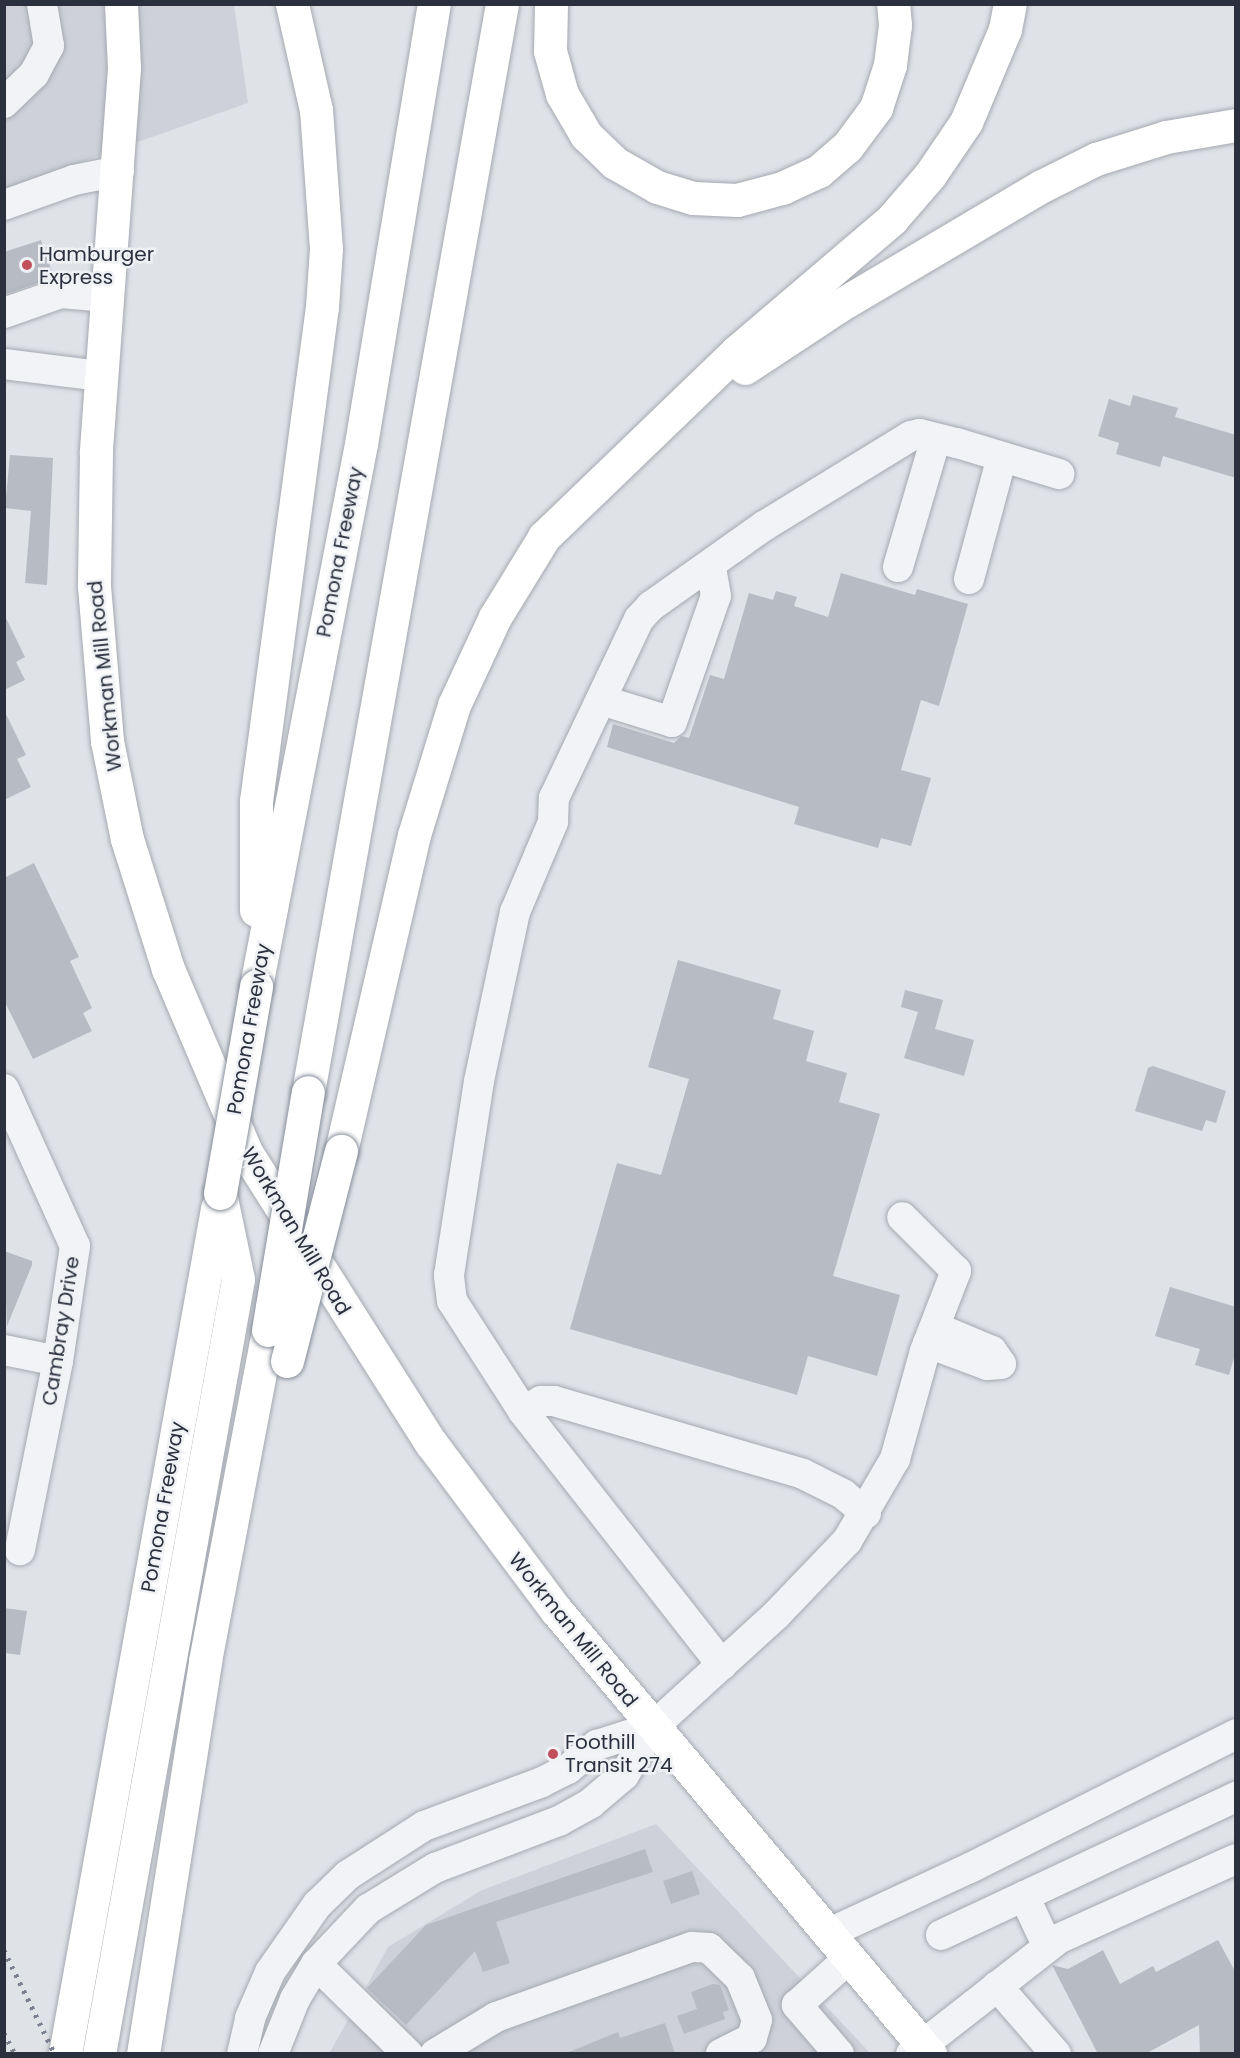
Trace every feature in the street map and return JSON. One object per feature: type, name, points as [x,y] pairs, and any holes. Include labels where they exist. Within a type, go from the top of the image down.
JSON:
[{"type":"main road","name":"Workman Mill Road","points":[[121,4],[124,68],[119,171],[101,376],[94,586],[107,741],[127,839],[168,969],[209,1073],[270,1192],[431,1443],[497,1535],[652,1727],[921,2050]]},
{"type":"main road","points":[[256,986],[256,801],[322,307],[326,249],[316,110],[292,4]]},
{"type":"main road","name":"Pomona Freeway","points":[[65,2054],[256,986],[361,444],[434,4]]},
{"type":"main road","points":[[143,2054],[205,1660],[268,1330],[308,1092],[502,4]]},
{"type":"main road","points":[[551,4],[550,51],[562,94],[586,135],[615,163],[657,187],[693,198],[737,200],[782,188],[819,171],[847,147],[876,108],[890,65],[895,25],[893,4]]},
{"type":"main road","points":[[205,1660],[287,1361],[341,1151],[414,836],[454,705],[495,617],[544,537],[736,352],[892,219],[930,175],[966,122],[1007,17]]},
{"type":"main road","points":[[675,412],[837,307],[1040,187],[1096,159],[1166,137],[1236,126]]},
{"type":"main road","points":[[99,2054],[238,1279],[220,1192]]},
{"type":"street","points":[[4,103],[34,74],[49,46],[42,4]]},
{"type":"street","points":[[4,205],[74,180],[119,171]]},
{"type":"street","points":[[4,314],[61,294],[107,297]]},
{"type":"street","points":[[4,364],[101,376]]},
{"type":"street","points":[[722,1665],[523,1411],[460,1317],[452,1301],[449,1275],[493,1000],[515,912],[553,822],[554,798],[639,619],[651,606],[711,567],[764,526],[911,436],[936,438],[1059,474]]},
{"type":"street","points":[[898,567],[936,438]]},
{"type":"street","points":[[969,579],[1002,457]]},
{"type":"street","points":[[601,700],[672,722],[716,596],[711,567]]},
{"type":"street","name":"Cambray Drive","points":[[4,1089],[75,1246],[58,1361],[20,1550]]},
{"type":"street","points":[[273,2054],[295,1999],[316,1964],[368,1909],[400,1886],[467,1854],[559,1821],[591,1803],[624,1775],[652,1727],[722,1665],[823,1569],[866,1513],[895,1460],[932,1335],[956,1271],[902,1217]]},
{"type":"street","points":[[4,1350],[58,1361]]},
{"type":"street","points":[[523,1411],[541,1401],[554,1401],[781,1468],[824,1482],[866,1513]]},
{"type":"street","points":[[242,2054],[250,2018],[270,1972],[317,1905],[348,1875],[424,1826],[542,1782],[568,1769],[597,1745],[652,1727]]},
{"type":"street","points":[[757,2020],[797,2005],[837,1947],[970,1868],[1236,1734]]},
{"type":"street","points":[[941,1935],[1236,1797]]},
{"type":"street","points":[[921,2050],[997,1986],[1048,1947],[1236,1859]]},
{"type":"street","points":[[1024,1896],[1048,1947]]},
{"type":"street","points":[[435,2054],[496,2017],[692,1947],[709,1948],[740,1978],[757,2020],[752,2038],[722,2054]]},
{"type":"street","points":[[316,1964],[408,2054]]},
{"type":"street","points":[[997,1986],[1056,2054]]},
{"type":"street","points":[[797,2005],[839,2054]]},
{"type":"shaded area","points":[[4,5],[234,5],[248,103],[5,189]]},
{"type":"shaded area","points":[[656,1824],[870,2053],[329,2054],[388,1947],[482,1890]]},
{"type":"building","name":"Hamburger Express","points":[[41,240],[54,277],[4,295],[4,252]]},
{"type":"building","points":[[1133,395],[1178,408],[1175,417],[1236,435],[1236,478],[1163,456],[1160,467],[1116,454],[1119,443],[1098,436],[1109,399],[1130,406]]},
{"type":"building","points":[[10,455],[53,458],[47,585],[25,583],[31,511],[5,508]]},
{"type":"building","points":[[841,573],[915,595],[917,589],[968,604],[939,706],[921,700],[901,770],[931,778],[911,846],[881,838],[878,848],[794,824],[799,807],[607,747],[613,724],[674,743],[681,736],[689,738],[710,675],[724,679],[749,593],[773,600],[776,591],[797,597],[794,606],[828,617]]},
{"type":"building","points":[[4,614],[25,657],[16,662],[25,680],[4,690]]},
{"type":"building","points":[[4,710],[26,755],[17,759],[31,787],[4,800]]},
{"type":"building","points":[[34,863],[79,957],[70,961],[92,1008],[83,1013],[92,1031],[33,1059],[4,1000],[4,878]]},
{"type":"building","points":[[678,960],[781,990],[773,1019],[814,1031],[806,1061],[847,1073],[839,1102],[880,1114],[833,1276],[900,1295],[877,1376],[808,1356],[797,1395],[570,1329],[617,1163],[661,1175],[689,1079],[648,1067]]},
{"type":"building","points":[[905,990],[943,1000],[935,1029],[974,1040],[964,1076],[904,1058],[918,1012],[901,1007]]},
{"type":"building","points":[[1153,1066],[1226,1091],[1216,1123],[1206,1120],[1202,1131],[1135,1111],[1148,1068]]},
{"type":"building","points":[[4,1251],[32,1261],[7,1326]]},
{"type":"building","points":[[1170,1287],[1236,1307],[1236,1351],[1229,1375],[1195,1365],[1200,1349],[1155,1336]]},
{"type":"building","points":[[4,1608],[27,1611],[20,1655],[4,1653]]},
{"type":"building","points":[[645,1849],[653,1872],[496,1922],[510,1963],[483,1972],[475,1951],[406,2025],[367,1988],[426,1925]]},
{"type":"building","points":[[692,1871],[700,1894],[671,1904],[663,1881]]},
{"type":"building","points":[[1218,1940],[1236,1973],[1236,2054],[1200,2054],[1199,2025],[1145,2054],[1098,2054],[1052,1965],[1068,1969],[1103,1950],[1120,1984],[1153,1966],[1156,1972]]},
{"type":"building","points":[[713,1984],[720,1985],[729,2010],[723,2012],[725,2019],[684,2034],[677,2016],[697,2009],[691,1992]]},
{"type":"building","points":[[665,2023],[675,2054],[564,2054],[618,2032],[620,2038]]},
{"type":"railway","points":[[4,1950],[55,2054]]},
{"type":"railway","points":[[4,2033],[15,2054]]},
{"type":"place","name":"Hamburger Express","points":[[27,265]]},
{"type":"place","name":"Foothill Transit 274","points":[[553,1754]]}]
